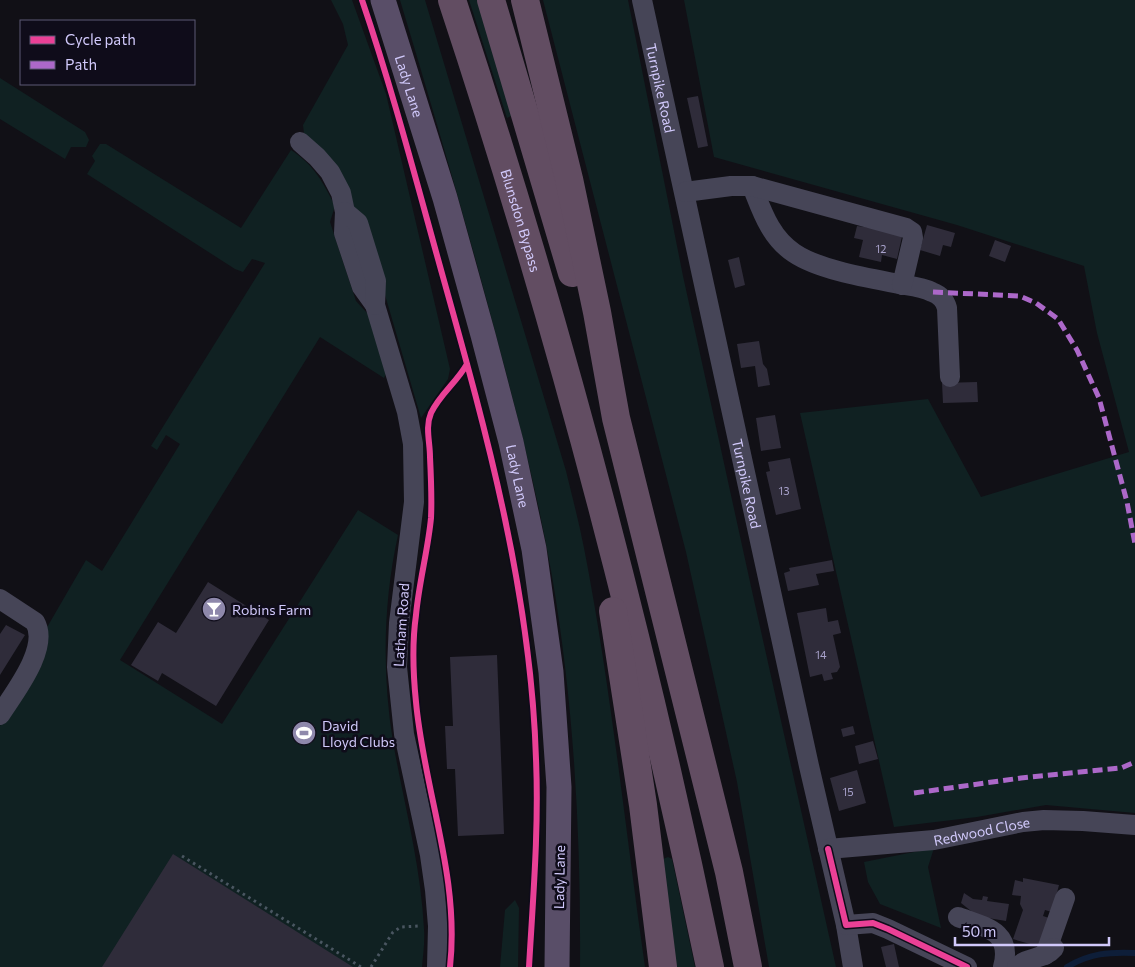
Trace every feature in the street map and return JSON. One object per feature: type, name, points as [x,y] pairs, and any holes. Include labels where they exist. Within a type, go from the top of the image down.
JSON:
[{"type":"highway","name":"Blunsdon Bypass","points":[[452,0],[482,90],[530,248],[585,442]]},
{"type":"highway","points":[[491,0],[616,418],[724,853],[748,967]]},
{"type":"highway","points":[[524,0],[570,179],[616,418]]},
{"type":"highway","points":[[585,442],[643,805],[663,967]]},
{"type":"highway","points":[[585,442],[659,733],[710,967]]},
{"type":"main road","name":"Lady Lane","points":[[384,0],[442,188],[478,317],[510,442],[534,549],[551,672],[558,761],[557,967]]},
{"type":"street","name":"Turnpike Road","points":[[642,0],[846,925],[853,967]]},
{"type":"street","name":"Latham Road","points":[[300,142],[330,172],[341,193],[345,212],[344,233],[362,287],[375,305],[396,372],[412,436],[415,475],[412,527],[399,623],[397,667],[404,734],[430,855],[438,926],[437,967]]},
{"type":"street","points":[[684,192],[731,186],[752,186],[906,228],[912,232],[913,238],[902,285]]},
{"type":"street","points":[[752,186],[769,226],[781,242],[805,260],[850,274],[933,292],[942,298],[946,304],[950,377]]},
{"type":"street","points":[[0,599],[35,622],[38,637],[37,649],[30,666],[0,715]]},
{"type":"street","name":"Redwood Close","points":[[828,849],[934,840],[1023,822],[1044,820],[1135,825]]},
{"type":"street","points":[[1045,956],[1065,898]]},
{"type":"street","points":[[958,917],[998,934],[1004,944],[1006,953],[1003,967]]},
{"type":"street","points":[[846,925],[873,923],[888,928],[967,967]]},
{"type":"street","points":[[1017,967],[1027,960],[1045,956],[1060,940]]},
{"type":"path","points":[[182,856],[360,967]]},
{"type":"path","points":[[371,967],[393,932],[401,927],[438,926]]},
{"type":"shaded area","points":[[331,0],[352,0],[386,94],[450,369],[448,379],[421,418],[364,223],[304,133],[303,125],[348,45],[343,24]]},
{"type":"shaded area","points":[[400,0],[425,0],[566,471],[578,519],[594,600],[645,967],[580,967],[575,771],[566,673],[552,576],[534,486],[486,296]]},
{"type":"shaded area","points":[[469,0],[477,0],[515,114],[507,118]]},
{"type":"shaded area","points":[[543,0],[628,0],[683,276],[836,967],[769,967],[737,782],[686,552]]},
{"type":"shaded area","points":[[684,0],[1135,0],[1135,813],[1046,805],[977,817],[894,827],[800,413],[928,399],[981,497],[1129,452],[1097,333],[1084,266],[957,225],[714,157]]},
{"type":"shaded area","points":[[0,78],[85,132],[89,140],[86,147],[71,147],[65,159],[0,119]]},
{"type":"shaded area","points":[[100,144],[106,144],[241,228],[291,150],[312,168],[335,206],[330,222],[356,301],[368,314],[387,372],[384,378],[320,337],[120,660],[222,724],[358,510],[398,535],[389,586],[387,612],[387,691],[393,742],[412,835],[422,905],[424,948],[422,967],[0,967],[0,726],[44,657],[42,636],[86,560],[102,571],[180,444],[166,435],[157,450],[151,446],[265,263],[252,259],[243,272],[235,269],[87,174],[95,161],[92,156]]},
{"type":"shaded area","points":[[934,848],[928,867],[941,928],[880,904],[868,882],[864,862]]},
{"type":"shaded area","points":[[668,857],[672,859],[695,967],[673,967],[663,859]]},
{"type":"shaded area","points":[[515,900],[519,908],[518,967],[500,967],[505,910]]},
{"type":"building","points":[[698,96],[708,146],[698,148],[687,98]]},
{"type":"building","points":[[927,225],[955,233],[951,247],[943,245],[940,256],[920,250]]},
{"type":"building","points":[[857,226],[903,232],[897,259],[882,255],[881,262],[859,257],[863,240],[854,238]]},
{"type":"building","points":[[995,240],[1011,246],[1005,262],[989,256]]},
{"type":"building","points":[[739,257],[745,285],[735,288],[728,260]]},
{"type":"building","points":[[759,341],[763,364],[767,369],[770,385],[758,387],[755,366],[741,368],[737,344]]},
{"type":"building","points":[[977,382],[978,402],[943,403],[942,383]]},
{"type":"building","points":[[775,415],[781,448],[761,451],[756,418]]},
{"type":"building","points":[[790,458],[801,509],[776,515],[766,472],[770,471],[768,462]]},
{"type":"building","points":[[832,560],[834,571],[816,574],[819,585],[788,591],[784,573],[790,571],[789,568]]},
{"type":"building","points":[[208,582],[269,620],[216,706],[162,673],[158,681],[131,665],[158,622],[176,633]]},
{"type":"building","points":[[826,608],[828,622],[838,620],[841,633],[833,635],[840,667],[837,672],[831,673],[833,679],[824,681],[822,674],[810,677],[797,613]]},
{"type":"building","points":[[6,625],[25,635],[0,675],[0,634]]},
{"type":"building","points":[[497,655],[504,834],[458,836],[455,769],[447,769],[445,726],[453,726],[450,657]]},
{"type":"building","points":[[853,726],[855,734],[843,737],[841,729]]},
{"type":"building","points":[[873,741],[878,759],[859,764],[855,746]]},
{"type":"building","points":[[857,770],[866,803],[839,811],[830,778]]},
{"type":"building","points":[[173,854],[353,967],[102,967]]},
{"type":"building","points":[[1023,878],[1059,885],[1052,912],[1045,910],[1043,916],[1049,918],[1040,947],[1013,939],[1023,910],[1020,904],[1021,896],[1012,895],[1015,880],[1023,882]]},
{"type":"building","points":[[964,893],[973,899],[982,900],[983,896],[988,897],[987,901],[1009,904],[1006,921],[971,914],[971,911],[961,903]]},
{"type":"building","points":[[894,944],[899,967],[886,967],[881,947]]},
{"type":"waterway","points":[[1067,967],[1075,962],[1100,954],[1135,953]]},
{"type":"marked path","points":[[933,292],[1020,296],[1036,303],[1058,319],[1077,350],[1099,398],[1127,502],[1135,544]]},
{"type":"marked path","points":[[914,793],[1021,778],[1121,768],[1135,762]]},
{"type":"cycle path","points":[[362,0],[404,138],[475,395],[504,515],[516,575],[526,636],[537,785],[534,889],[529,967]]},
{"type":"cycle path","points":[[450,967],[452,933],[450,900],[446,867],[420,735],[413,647],[417,603],[431,518],[429,418],[439,400],[467,364]]},
{"type":"cycle path","points":[[828,849],[846,925],[873,923],[967,967]]},
{"type":"place","name":"Robins Farm","points":[[214,609]]},
{"type":"place","name":"David Lloyd Clubs","points":[[304,733]]}]
